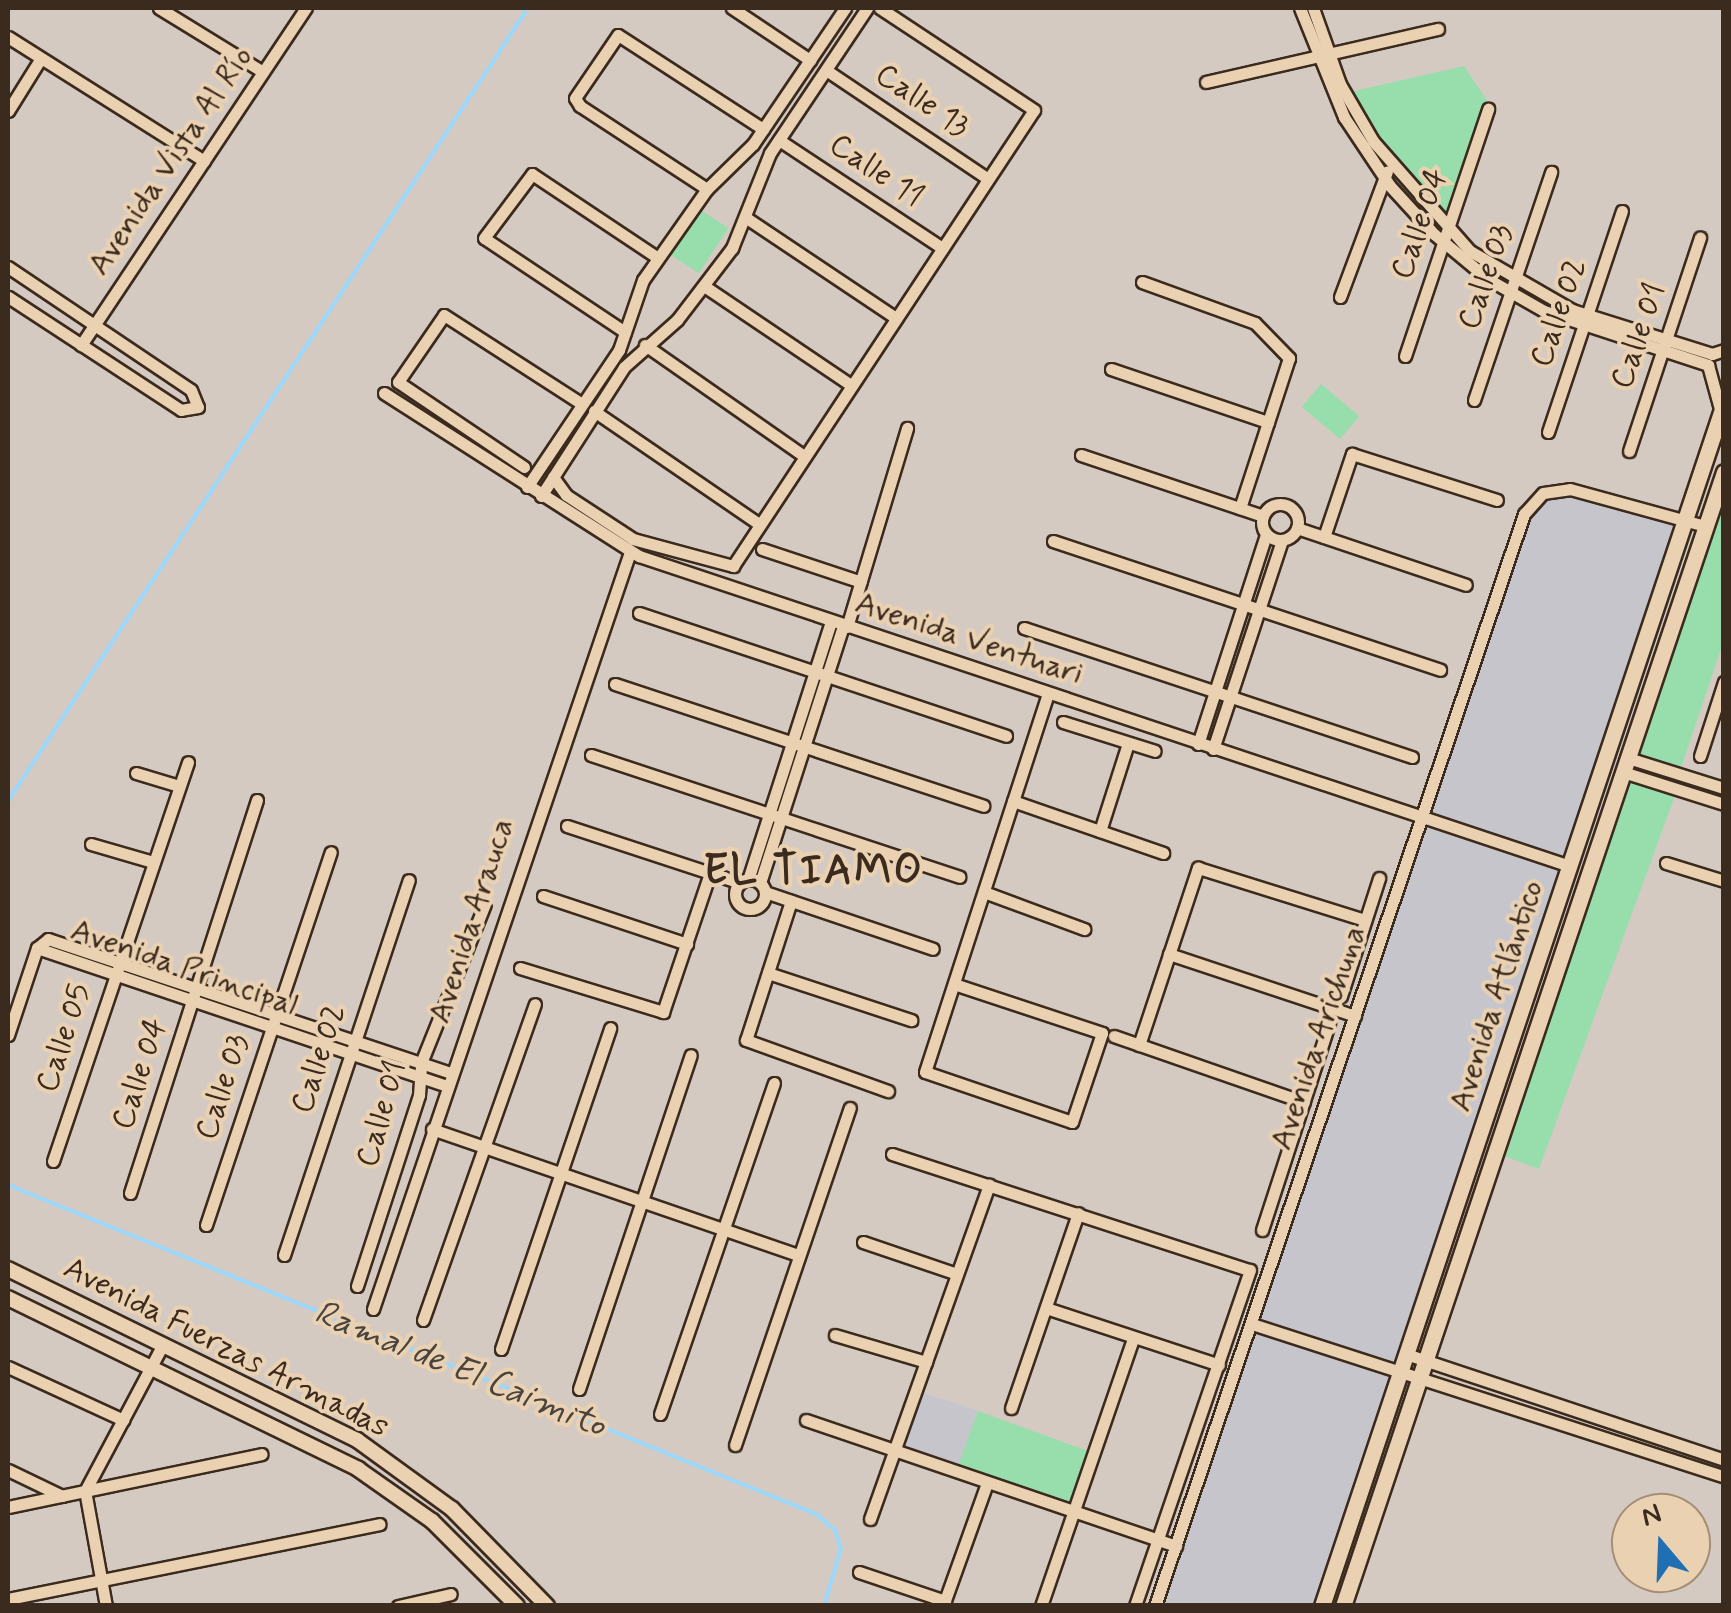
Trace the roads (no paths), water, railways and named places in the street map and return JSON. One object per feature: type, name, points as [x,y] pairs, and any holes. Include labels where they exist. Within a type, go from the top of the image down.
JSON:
[{"type":"main road","name":"Avenida Atlántico","points":[[1322,1606],[1722,408]]},
{"type":"main road","name":"Avenida Atlántico","points":[[1343,1606],[1724,472]]},
{"type":"street","points":[[159,8],[263,72]]},
{"type":"street","name":"Avenida Vista Al Río","points":[[80,345],[306,8]]},
{"type":"street","points":[[732,8],[810,60]]},
{"type":"street","points":[[619,363],[639,288],[658,258],[707,188],[763,129],[844,8]]},
{"type":"street","points":[[527,487],[619,363],[645,345],[704,286],[745,217],[764,164],[868,8]]},
{"type":"street","points":[[554,477],[566,495],[633,539],[730,567],[1034,110],[880,8]]},
{"type":"street","points":[[1300,8],[1387,171],[1444,235],[1512,287],[1585,322],[1714,356],[1722,408]]},
{"type":"street","points":[[1312,8],[1322,55]]},
{"type":"street","points":[[1206,82],[1438,29]]},
{"type":"street","points":[[707,188],[580,106],[576,98],[618,35],[763,129]]},
{"type":"street","points":[[8,37],[204,161]]},
{"type":"street","points":[[8,111],[41,58]]},
{"type":"street","name":"Calle 13","points":[[826,70],[988,179]]},
{"type":"street","name":"Calle 04","points":[[1405,356],[1488,110]]},
{"type":"street","name":"Calle 11","points":[[779,140],[942,248]]},
{"type":"street","points":[[746,151],[764,164]]},
{"type":"street","points":[[1340,297],[1387,171]]},
{"type":"street","name":"Calle 03","points":[[1474,400],[1550,172]]},
{"type":"street","points":[[625,332],[486,242],[527,176],[658,258]]},
{"type":"street","name":"Calle 02","points":[[1548,432],[1622,211]]},
{"type":"street","points":[[745,217],[896,318]]},
{"type":"street","name":"Calle 01","points":[[1629,451],[1700,238]]},
{"type":"street","points":[[8,267],[194,392],[198,408],[181,410],[8,297]]},
{"type":"street","points":[[1142,282],[1256,323],[1288,358],[1240,508]]},
{"type":"street","points":[[704,286],[851,385]]},
{"type":"street","points":[[524,467],[398,382],[444,315],[759,524]]},
{"type":"street","points":[[645,345],[804,456]]},
{"type":"street","points":[[1112,369],[1268,422]]},
{"type":"street","name":"Avenida Ventuari","points":[[384,393],[630,552],[1213,750],[1570,866]]},
{"type":"street","points":[[541,496],[588,408]]},
{"type":"street","points":[[753,884],[821,673],[861,582],[908,428]]},
{"type":"street","points":[[1324,537],[1352,454],[1497,500]]},
{"type":"street","points":[[1082,455],[1262,516]]},
{"type":"street","name":"Avenida Arichuna","points":[[1155,1606],[1518,526],[1542,493],[1582,491],[1685,519]]},
{"type":"street","points":[[1262,516],[1277,505],[1288,507],[1297,528],[1466,584]]},
{"type":"street","points":[[1198,744],[1266,535],[1262,516]]},
{"type":"street","points":[[1685,519],[1705,526]]},
{"type":"street","points":[[1213,750],[1282,540],[1297,528]]},
{"type":"street","points":[[1266,535],[1282,540]]},
{"type":"street","points":[[1053,541],[1440,670]]},
{"type":"street","points":[[762,550],[861,582]]},
{"type":"street","name":"Avenida Arauca","points":[[373,1309],[630,552]]},
{"type":"street","points":[[639,614],[1006,736]]},
{"type":"street","points":[[1024,628],[1412,757]]},
{"type":"street","points":[[1700,756],[1724,682]]},
{"type":"street","points":[[615,684],[982,806]]},
{"type":"street","points":[[954,984],[1102,1034],[1072,1122],[925,1072],[1048,694]]},
{"type":"street","points":[[1063,722],[1155,751]]},
{"type":"street","points":[[1100,831],[1128,743]]},
{"type":"street","points":[[591,755],[959,877]]},
{"type":"street","name":"Calle 05","points":[[52,1161],[188,762]]},
{"type":"street","points":[[1625,765],[1724,788]]},
{"type":"street","points":[[1625,765],[1724,804]]},
{"type":"street","points":[[136,772],[179,786]]},
{"type":"street","name":"Calle 04","points":[[130,1194],[258,800]]},
{"type":"street","points":[[1014,801],[1163,854]]},
{"type":"street","points":[[566,826],[753,884],[934,950]]},
{"type":"street","points":[[91,844],[153,862]]},
{"type":"street","name":"Calle 03","points":[[206,1225],[331,852]]},
{"type":"street","points":[[1666,864],[1724,882]]},
{"type":"street","points":[[1139,1045],[1198,868],[1366,920]]},
{"type":"street","points":[[520,968],[663,1012],[710,873]]},
{"type":"street","points":[[1341,996],[1379,878]]},
{"type":"street","name":"Calle 02","points":[[284,1255],[408,880]]},
{"type":"street","points":[[984,892],[1084,929]]},
{"type":"street","points":[[543,896],[687,944]]},
{"type":"street","points":[[792,901],[746,1040],[888,1091]]},
{"type":"street","name":"Calle 01","points":[[358,1286],[419,1095],[420,1070],[485,904]]},
{"type":"street","name":"Avenida Principal","points":[[8,1035],[37,948],[48,939],[116,968],[449,1079]]},
{"type":"street","points":[[1169,954],[1354,1016]]},
{"type":"street","points":[[768,973],[911,1020]]},
{"type":"street","points":[[424,1320],[536,1004]]},
{"type":"street","points":[[1262,1230],[1329,1024]]},
{"type":"street","points":[[502,1349],[610,1028]]},
{"type":"street","points":[[1114,1036],[1304,1102]]},
{"type":"street","points":[[579,1389],[691,1055]]},
{"type":"street","points":[[660,1414],[774,1082]]},
{"type":"street","points":[[735,1445],[850,1108]]},
{"type":"street","points":[[432,1129],[798,1255]]},
{"type":"street","points":[[892,1154],[1250,1270],[1135,1606]]},
{"type":"street","points":[[870,1519],[989,1185]]},
{"type":"street","points":[[1011,1408],[1078,1213]]},
{"type":"street","points":[[863,1242],[957,1274]]},
{"type":"street","name":"Avenida Fuerzas Armadas","points":[[8,1269],[163,1344],[395,1466],[488,1541],[548,1606]]},
{"type":"street","name":"Avenida Fuerzas Armadas","points":[[8,1298],[270,1421],[387,1487],[440,1528],[517,1606]]},
{"type":"street","points":[[1046,1308],[1219,1365]]},
{"type":"street","points":[[1252,1324],[1404,1362],[1724,1460]]},
{"type":"street","points":[[835,1334],[926,1362]]},
{"type":"street","points":[[1040,1606],[1133,1338]]},
{"type":"street","points":[[106,1606],[85,1491],[163,1344]]},
{"type":"street","points":[[8,1367],[123,1420]]},
{"type":"street","points":[[1423,1368],[1724,1476]]},
{"type":"street","points":[[806,1420],[1176,1546]]},
{"type":"street","points":[[1677,1461],[1683,1448]]},
{"type":"street","points":[[8,1507],[262,1454]]},
{"type":"street","points":[[8,1470],[62,1496]]},
{"type":"street","points":[[858,1572],[944,1603],[987,1483]]},
{"type":"street","points":[[8,1599],[378,1524]]},
{"type":"street","points":[[398,1606],[451,1594]]},
{"type":"waterway","points":[[8,801],[528,8]]},
{"type":"waterway","name":"Ramal de El Caimito","points":[[8,1185],[816,1514],[835,1530],[841,1548],[824,1606]]},
{"type":"district","name":"EL TIAMO","points":[[814,872]]}]
